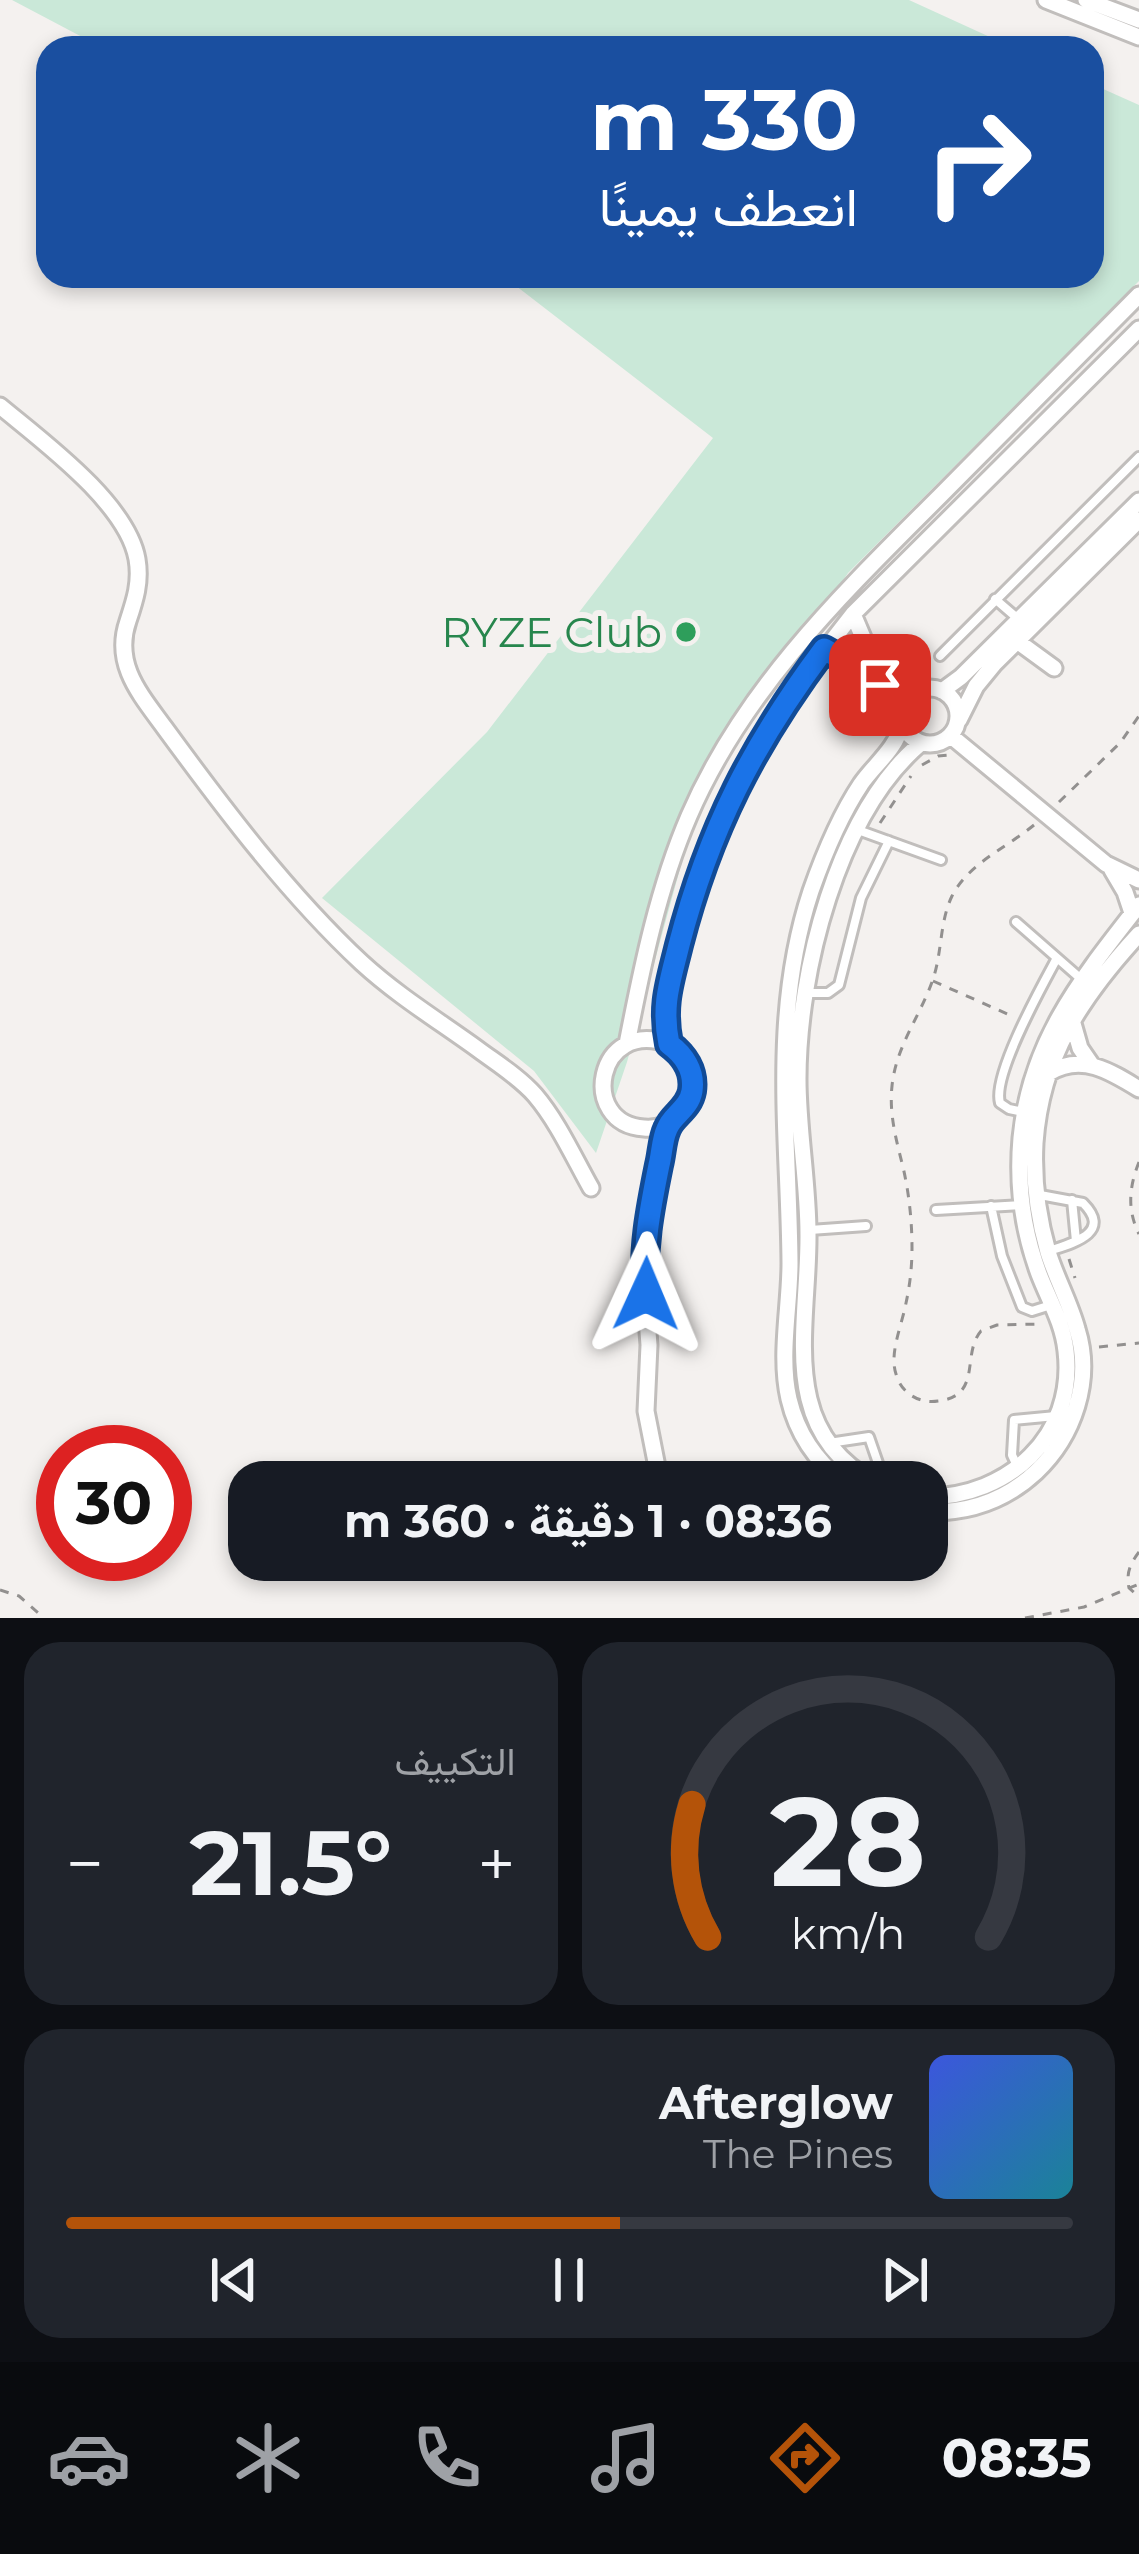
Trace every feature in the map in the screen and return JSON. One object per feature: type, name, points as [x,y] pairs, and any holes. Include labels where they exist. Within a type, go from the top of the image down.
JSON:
[{"type":"street","points":[[1046,0],[1139,37]]},
{"type":"street","points":[[1086,0],[1139,20]]},
{"type":"street","points":[[627,1043],[671,862],[701,793],[761,691],[835,601],[1139,295]]},
{"type":"street","points":[[669,1044],[664,1006],[706,856],[728,804],[782,705],[853,614],[1139,329]]},
{"type":"street","points":[[0,406],[83,478],[131,539],[139,575],[124,633],[125,665],[135,686],[203,779],[340,942],[383,982],[512,1074],[537,1098],[591,1188]]},
{"type":"street","points":[[942,691],[1139,501]]},
{"type":"street","points":[[902,724],[920,743],[937,744],[955,732],[983,676],[1139,520]]},
{"type":"street","points":[[853,614],[870,654],[910,698]]},
{"type":"street","points":[[1017,641],[1054,668]]},
{"type":"street","points":[[824,649],[910,698]]},
{"type":"street","points":[[845,1461],[828,1444],[812,1415],[804,1384],[808,1230],[783,1066],[788,998],[809,897],[845,809],[894,744],[910,698],[931,688],[942,691],[956,705],[955,732]]},
{"type":"street","points":[[955,732],[1106,863],[1139,880]]},
{"type":"street","points":[[820,1461],[802,1433],[786,1384],[791,1101],[815,944],[829,897],[889,776],[920,743]]},
{"type":"street","points":[[948,1494],[975,1491],[1018,1468],[1041,1444],[1058,1415],[1067,1368],[1064,1335],[1020,1159],[1024,1113],[1045,1043],[1082,979],[1136,909],[1106,863]]},
{"type":"street","points":[[1030,1200],[1049,1073],[1072,1019],[1106,970],[1139,934]]},
{"type":"street","points":[[1072,1019],[1080,1048],[1091,1064]]},
{"type":"street","points":[[648,1039],[669,1044],[690,1068],[692,1090],[684,1110],[668,1124],[646,1129],[626,1123],[604,1099],[605,1067],[627,1043],[648,1039]]},
{"type":"street","points":[[1049,1073],[1069,1064],[1091,1064],[1137,1083]]},
{"type":"street","points":[[656,1461],[646,1411],[649,1345],[643,1266],[668,1124]]},
{"type":"street","points":[[948,1510],[965,1509],[1016,1489],[1043,1465],[1064,1436],[1078,1403],[1083,1367],[1078,1331],[1048,1252],[1036,1236]]},
{"type":"lane","points":[[940,656],[1139,457]]},
{"type":"lane","points":[[995,599],[1019,620]]},
{"type":"lane","points":[[865,832],[941,860]]},
{"type":"lane","points":[[806,993],[828,993],[839,985],[861,898],[890,841]]},
{"type":"lane","points":[[1016,922],[1082,979]]},
{"type":"lane","points":[[1024,1113],[1004,1107],[997,1093],[1025,1022],[1058,958]]},
{"type":"lane","points":[[936,1210],[1030,1200],[1083,1203],[1093,1216],[1090,1232],[1048,1252]]},
{"type":"lane","points":[[1072,1200],[1076,1241]]},
{"type":"lane","points":[[992,1206],[1002,1256],[1022,1306],[1056,1312]]},
{"type":"lane","points":[[808,1230],[866,1226]]},
{"type":"lane","points":[[1018,1468],[1012,1455],[1014,1420],[1058,1415]]},
{"type":"lane","points":[[828,1444],[869,1437],[877,1461]]},
{"type":"path","points":[[1056,1312],[1028,1326],[997,1324],[981,1330],[971,1348],[968,1381],[949,1399],[932,1402],[914,1397],[901,1386],[894,1360],[910,1279],[912,1232],[891,1090],[898,1056],[932,980],[946,910],[958,886],[976,866],[1012,844],[1046,814],[1120,743],[1139,716]]},
{"type":"path","points":[[865,832],[915,770],[927,760],[949,755],[955,732]]},
{"type":"path","points":[[932,980],[1025,1022]]},
{"type":"path","points":[[1139,1162],[1130,1193],[1139,1234]]},
{"type":"path","points":[[1082,1349],[1139,1343]]},
{"type":"path","points":[[1139,1552],[1127,1576],[1129,1588],[1139,1597]]},
{"type":"path","points":[[1024,1618],[1084,1607],[1139,1584]]},
{"type":"path","points":[[0,1590],[19,1596],[44,1618]]},
{"type":"green space","points":[[12,0],[909,0],[988,36],[80,36]]},
{"type":"green space","name":"RYZE Club","points":[[1104,89],[1139,105],[1139,281],[848,573],[768,690],[695,814],[627,1062],[596,1153],[534,1071],[322,898],[487,732],[713,438],[519,288],[1104,288]]},
{"type":"place","name":"RYZE Club","points":[[686,632]]},
{"type":"route","points":[[646,1294],[643,1266],[649,1214],[668,1124],[684,1110],[692,1090],[690,1068],[669,1044],[664,1006],[700,872],[758,745],[824,649],[880,685]]}]
